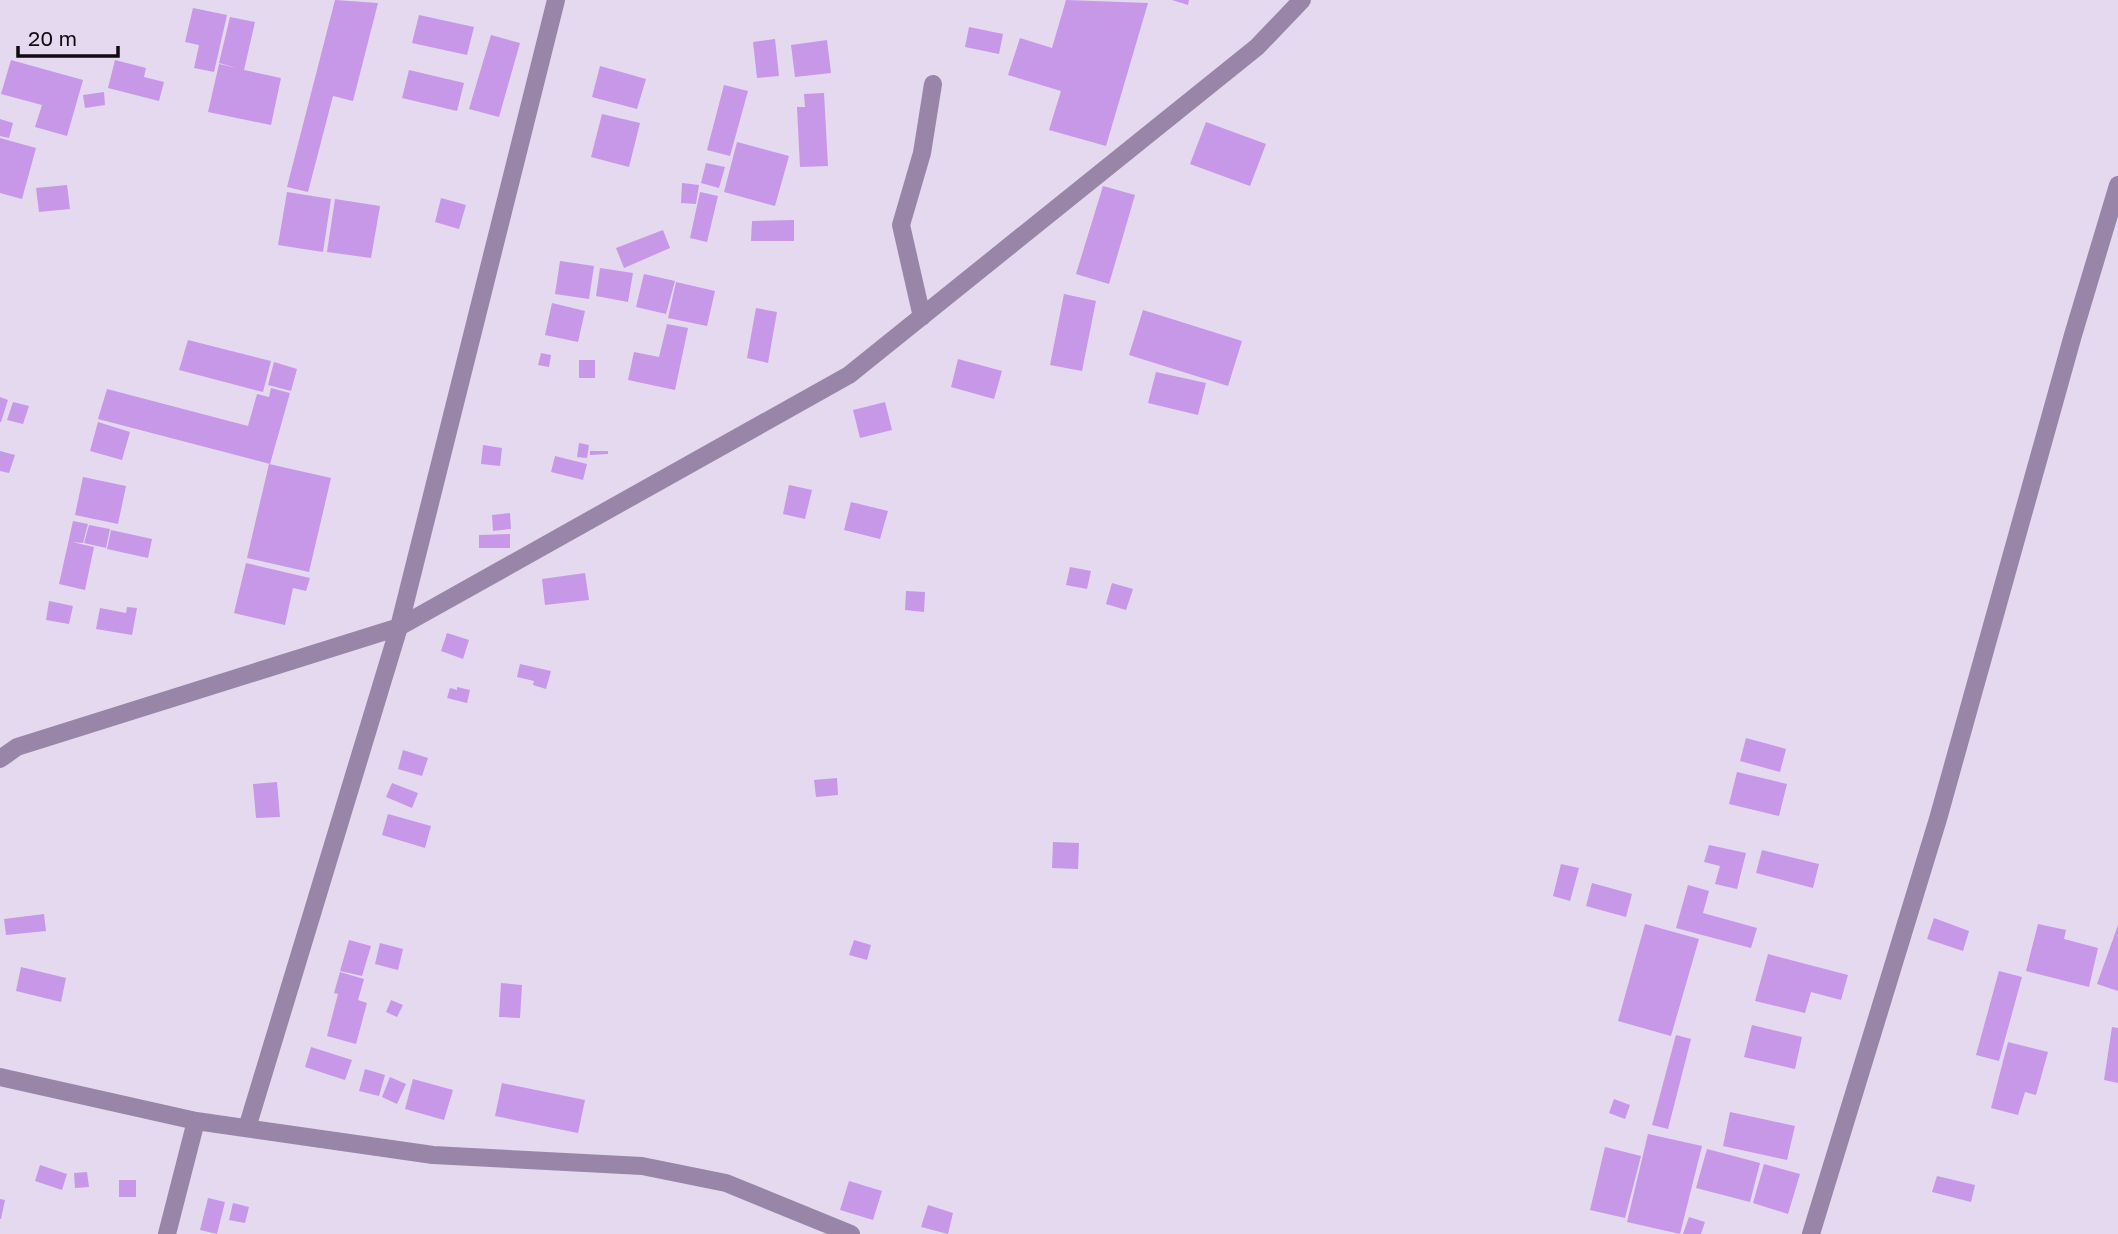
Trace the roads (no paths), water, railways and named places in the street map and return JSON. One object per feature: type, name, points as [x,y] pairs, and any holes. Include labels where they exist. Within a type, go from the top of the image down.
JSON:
[{"type":"street","points":[[247,1128],[399,627],[556,0]]},
{"type":"street","points":[[0,759],[17,747],[399,627],[849,375],[1257,47],[1302,0]]},
{"type":"street","points":[[922,317],[901,225],[922,153],[933,84]]},
{"type":"street","points":[[1811,1234],[1938,819],[2073,335],[2118,185]]},
{"type":"street","points":[[0,1077],[196,1121],[433,1155],[642,1166],[726,1183],[851,1234]]},
{"type":"street","points":[[167,1234],[196,1121]]}]
